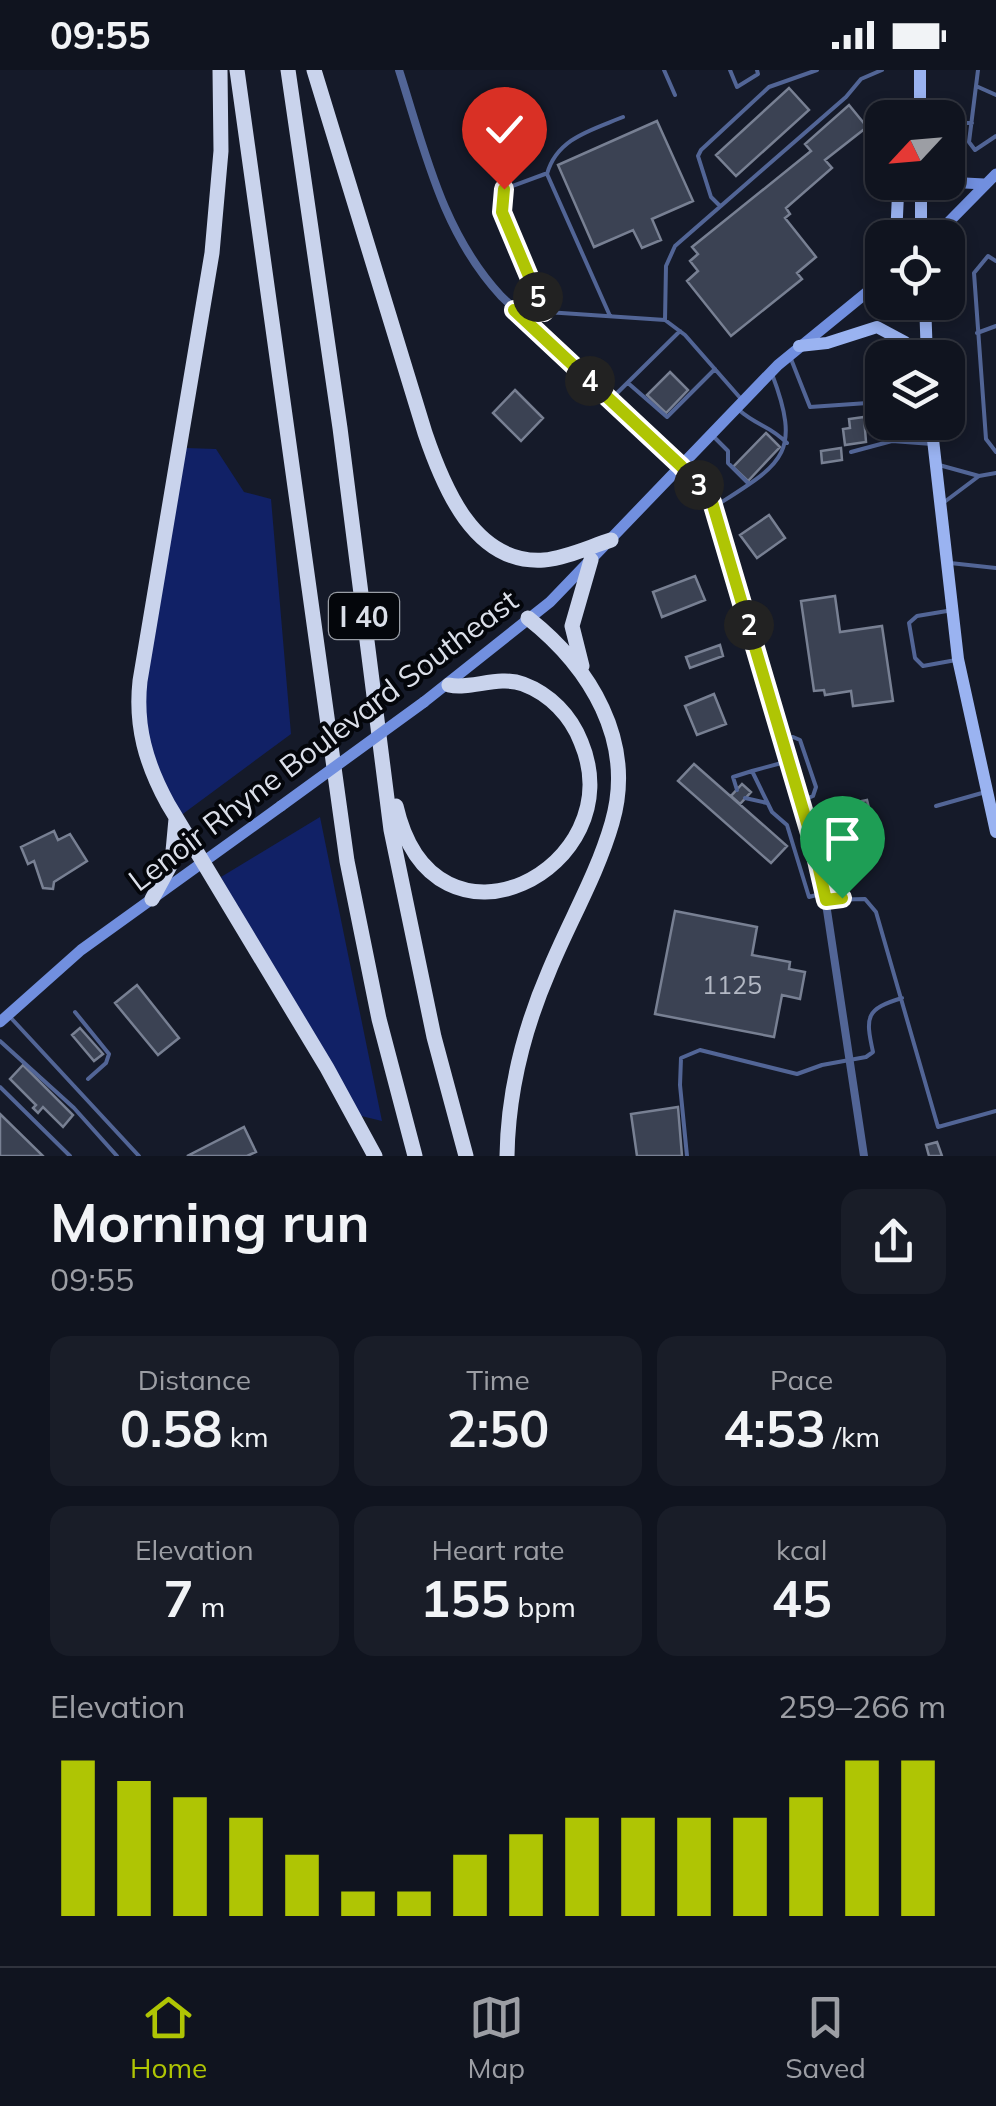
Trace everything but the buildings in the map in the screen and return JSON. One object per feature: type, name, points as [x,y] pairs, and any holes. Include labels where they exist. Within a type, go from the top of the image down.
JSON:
[{"type":"highway","points":[[220,70],[221,151],[212,253],[138,698],[144,750],[176,819],[375,1156]]},
{"type":"highway","name":"I 40","points":[[237,70],[347,860],[378,1020],[415,1156]]},
{"type":"highway","name":"I 40","points":[[288,70],[340,428],[381,756],[413,945],[466,1156]]},
{"type":"highway","points":[[314,70],[425,434],[439,475],[458,510],[484,537],[520,558],[554,558],[610,540]]},
{"type":"highway","points":[[507,1156],[512,1094],[528,1028],[615,810],[618,782],[614,740],[578,654],[572,626],[591,560]]},
{"type":"highway","points":[[528,618],[564,650],[590,683]]},
{"type":"highway","points":[[381,756],[406,838],[422,864],[444,883],[470,892],[501,891],[532,880],[562,856],[582,822],[590,779],[584,748],[568,718],[541,693],[516,682],[449,685]]},
{"type":"highway","points":[[152,899],[172,862],[176,819]]},
{"type":"main road","points":[[920,70],[920,100]]},
{"type":"main road","points":[[950,220],[996,174]]},
{"type":"main road","points":[[965,183],[984,184]]},
{"type":"main road","name":"Lenoir Rhyne Boulevard Southeast","points":[[4,1018],[81,950],[449,685],[550,602],[738,404],[794,351],[865,294]]},
{"type":"main road","points":[[794,351],[877,327],[901,340]]},
{"type":"main road","points":[[932,440],[958,659],[996,832]]},
{"type":"street","points":[[400,70],[450,222],[476,266],[514,310],[681,466],[714,506],[826,896],[864,1156]]},
{"type":"lane","points":[[664,70],[675,95]]},
{"type":"lane","points":[[730,70],[738,87],[758,74],[757,70]]},
{"type":"lane","points":[[720,206],[712,198],[698,156],[701,150],[769,87],[817,70]]},
{"type":"lane","points":[[666,320],[666,266],[675,246],[846,97],[861,79],[882,70]]},
{"type":"lane","points":[[978,70],[969,138],[972,149],[996,136]]},
{"type":"lane","points":[[976,86],[996,95]]},
{"type":"lane","points":[[610,316],[547,174],[552,156],[568,141],[623,117]]},
{"type":"lane","points":[[965,123],[972,123]]},
{"type":"lane","points":[[544,312],[502,212],[504,189],[547,174]]},
{"type":"lane","points":[[996,261],[988,256],[974,272],[986,439],[996,452]]},
{"type":"lane","points":[[514,310],[666,320],[715,369],[754,423],[771,427],[787,443]]},
{"type":"lane","points":[[977,333],[996,326]]},
{"type":"lane","points":[[610,400],[680,331]]},
{"type":"lane","points":[[794,351],[810,407],[865,403]]},
{"type":"lane","points":[[628,383],[666,417],[715,369]]},
{"type":"lane","points":[[714,506],[778,460],[787,443],[782,401],[771,372]]},
{"type":"lane","points":[[711,434],[728,451],[728,463],[749,484]]},
{"type":"lane","points":[[852,452],[892,441],[932,444]]},
{"type":"lane","points":[[934,464],[979,476],[996,473]]},
{"type":"lane","points":[[939,506],[979,476]]},
{"type":"lane","points":[[945,562],[996,568]]},
{"type":"lane","points":[[952,610],[917,616],[909,623],[915,658],[924,666],[958,659]]},
{"type":"lane","points":[[782,739],[800,740],[816,787],[813,796],[801,801]]},
{"type":"lane","points":[[737,790],[733,777],[789,761]]},
{"type":"lane","points":[[752,771],[772,812],[787,825],[809,896],[865,899],[876,912],[938,1127],[996,1111]]},
{"type":"lane","points":[[936,806],[986,792]]},
{"type":"lane","points":[[746,798],[767,803]]},
{"type":"lane","points":[[688,1156],[681,1058],[700,1050],[798,1074],[822,1065],[852,1061],[873,1052],[867,1025],[870,1014],[880,1004],[902,998]]},
{"type":"lane","points":[[75,1012],[109,1054],[105,1064],[88,1079]]},
{"type":"lane","points":[[4,1018],[139,1156]]},
{"type":"lane","points":[[0,1040],[38,1073],[117,1156]]},
{"type":"lane","points":[[0,1087],[70,1156]]},
{"type":"shaded area","points":[[186,448],[216,449],[244,492],[271,499],[291,734],[176,819],[144,750],[140,681]]},
{"type":"shaded area","points":[[320,817],[382,1121],[353,1114],[221,877]]},
{"type":"route","points":[[504,189],[502,212],[544,312],[514,310],[681,466],[712,502],[814,847],[826,900],[842,898]]}]
